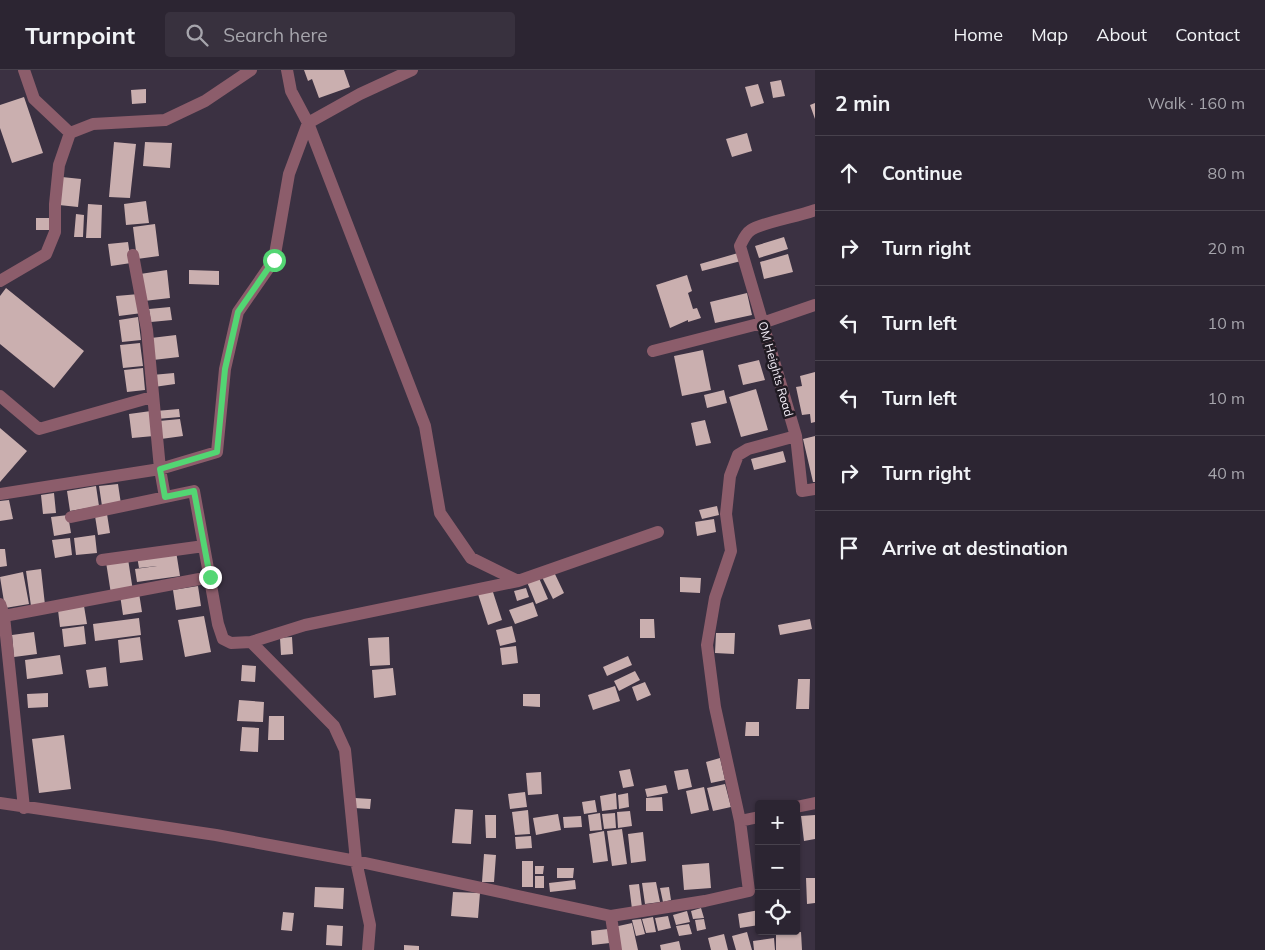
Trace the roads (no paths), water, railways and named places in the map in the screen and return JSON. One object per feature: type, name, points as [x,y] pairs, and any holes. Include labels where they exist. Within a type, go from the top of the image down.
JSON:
[{"type":"street","points":[[24,70],[34,98],[70,132]]},
{"type":"street","points":[[70,132],[93,124],[165,120],[204,101],[251,70]]},
{"type":"street","points":[[287,70],[290,91],[308,122],[425,426],[440,512],[471,558],[518,581]]},
{"type":"street","points":[[0,494],[160,469],[217,452],[225,369],[238,312],[274,260],[289,174],[308,122],[360,94],[412,70]]},
{"type":"street","points":[[0,281],[46,254],[55,232],[54,204],[59,165],[70,132]]},
{"type":"street","name":"OM Heights Road","points":[[815,210],[752,229],[744,237],[740,246],[796,436],[802,491],[815,489]]},
{"type":"street","points":[[133,255],[147,330],[152,397],[165,497]]},
{"type":"street","points":[[652,351],[762,323],[815,305]]},
{"type":"street","points":[[0,396],[39,429],[152,397]]},
{"type":"street","points":[[0,803],[216,835],[356,861],[611,916],[705,901],[749,890],[740,821],[715,707],[707,645],[715,598],[730,550],[726,514],[730,476],[738,456],[748,449],[796,436]]},
{"type":"street","points":[[71,517],[194,491],[218,624],[223,639],[231,643],[251,642],[305,624],[518,581],[658,532]]},
{"type":"street","points":[[102,560],[204,546]]},
{"type":"street","points":[[24,808],[4,654],[2,610],[210,577]]},
{"type":"street","points":[[251,642],[334,726],[345,750],[356,861],[370,925],[368,950]]},
{"type":"street","points":[[800,806],[815,803]]},
{"type":"street","points":[[740,821],[755,818]]},
{"type":"street","points":[[611,916],[616,950]]}]
